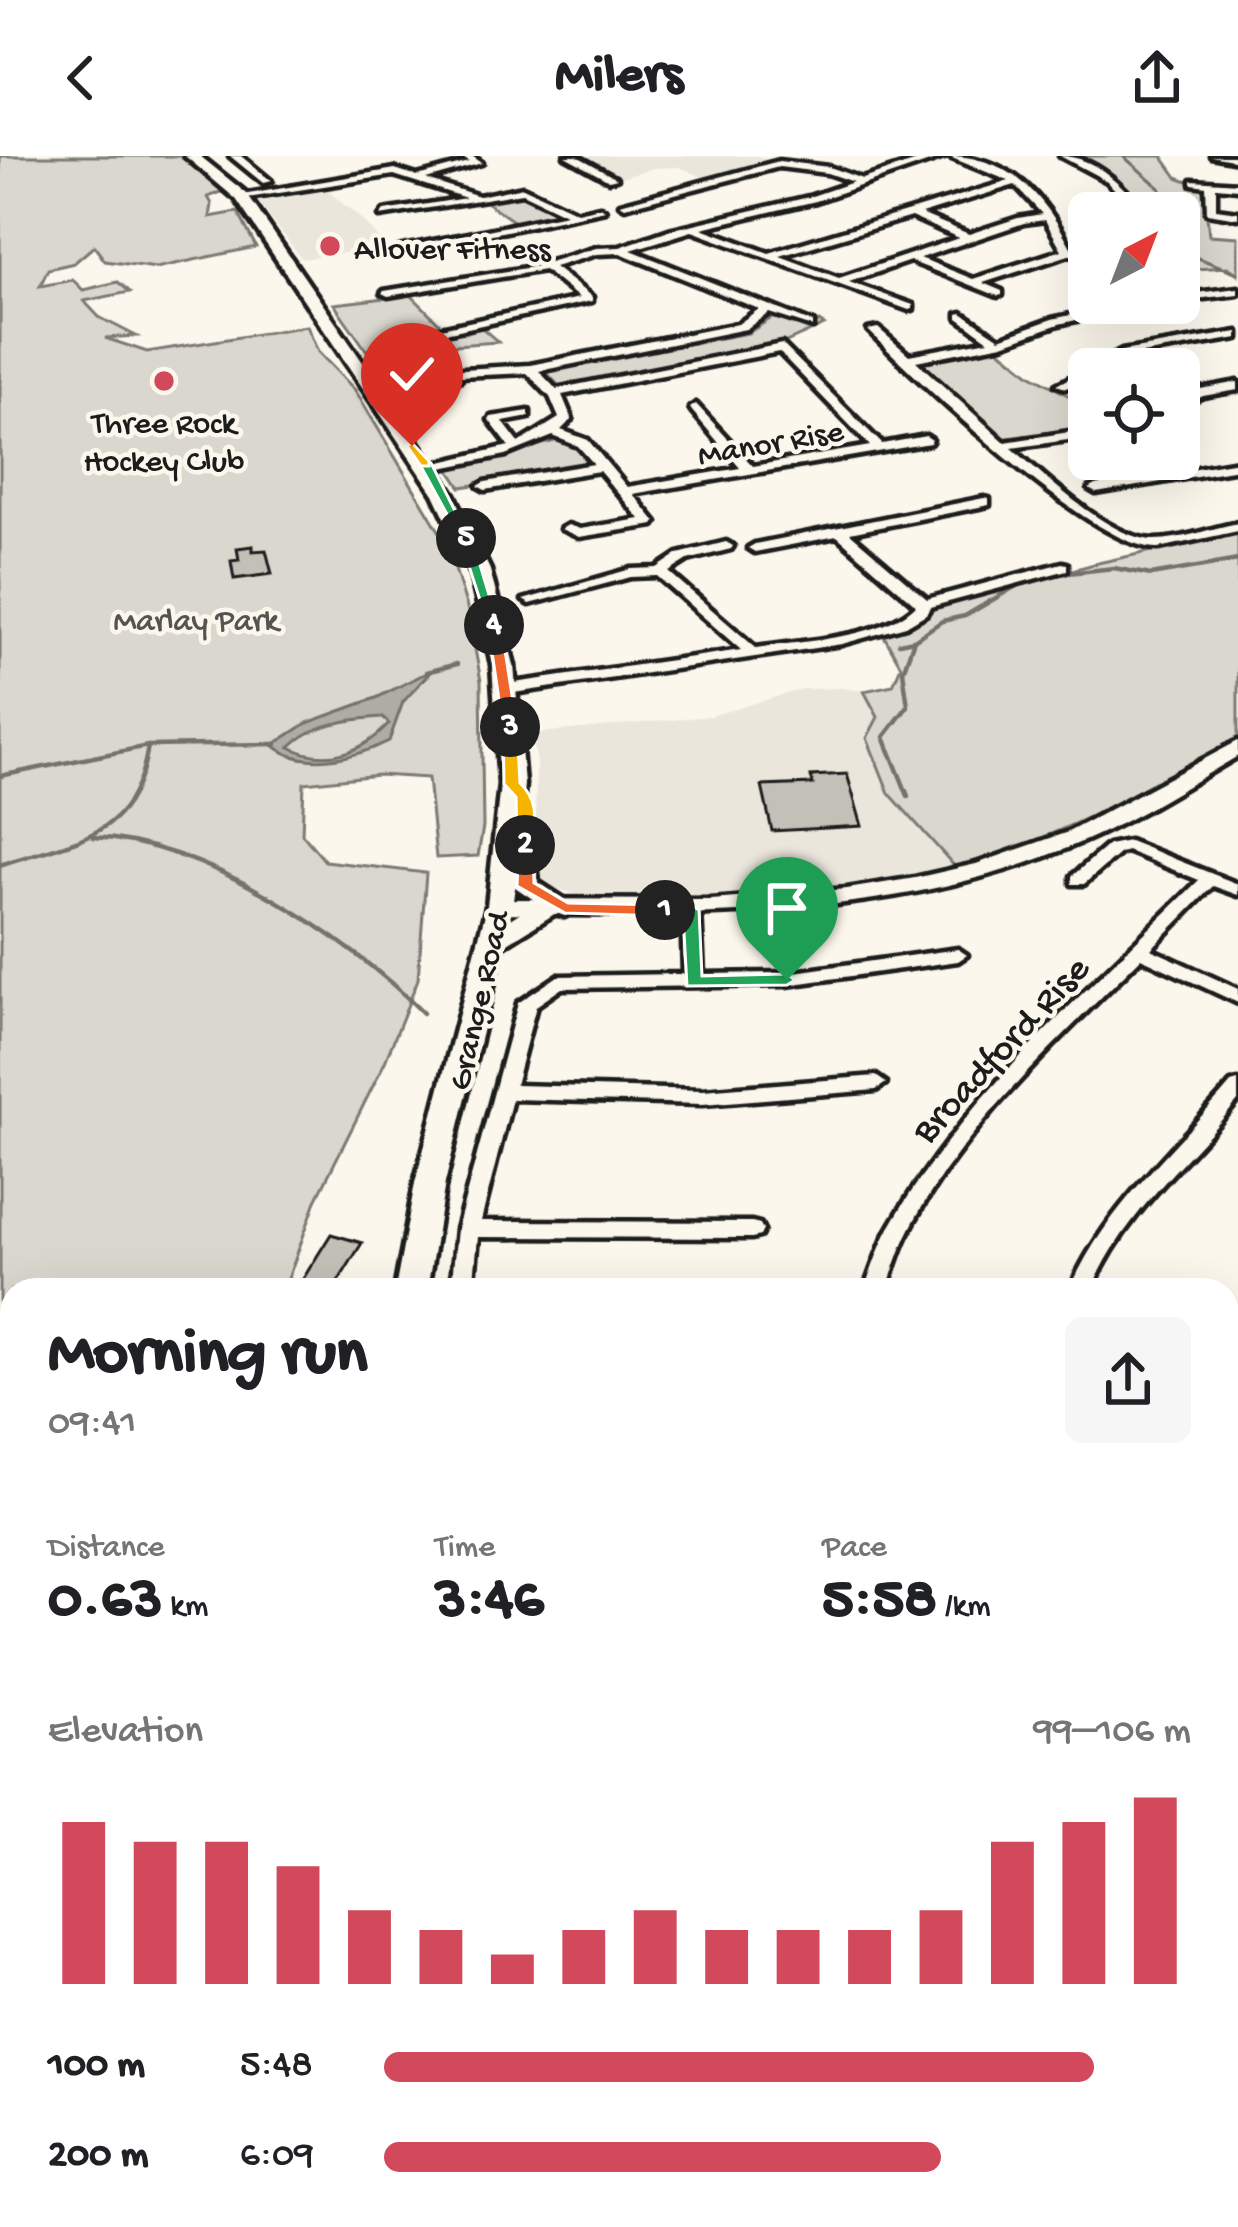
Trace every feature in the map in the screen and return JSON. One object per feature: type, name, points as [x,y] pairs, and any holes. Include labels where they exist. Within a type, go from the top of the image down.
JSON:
[{"type":"main road","name":"Grange Road","points":[[192,156],[241,196],[427,467],[480,570],[507,689],[512,784],[500,906],[430,1183],[413,1278]]},
{"type":"main road","points":[[494,940],[556,908],[526,886],[528,812],[524,796],[512,784]]},
{"type":"street","points":[[236,156],[266,181]]},
{"type":"street","points":[[420,177],[477,163],[465,156]]},
{"type":"street","points":[[570,156],[612,178]]},
{"type":"street","points":[[778,156],[803,158]]},
{"type":"street","points":[[388,293],[621,250],[942,156]]},
{"type":"street","points":[[952,156],[1019,181],[1040,197],[1068,252],[976,283]]},
{"type":"street","points":[[1065,156],[1110,179],[1122,192]]},
{"type":"street","points":[[1216,156],[1238,158]]},
{"type":"street","points":[[625,204],[779,164],[830,170],[861,182]]},
{"type":"street","points":[[241,196],[393,171],[479,199]]},
{"type":"street","points":[[773,255],[1019,181]]},
{"type":"street","points":[[1196,182],[1238,186]]},
{"type":"street","points":[[1211,183],[1210,212],[1238,215]]},
{"type":"street","points":[[383,214],[523,190],[577,215]]},
{"type":"street","points":[[403,250],[600,210]]},
{"type":"street","points":[[911,213],[969,238]]},
{"type":"street","points":[[840,281],[1022,220],[1051,216]]},
{"type":"street","points":[[697,230],[909,307]]},
{"type":"street","points":[[621,250],[809,325]]},
{"type":"street","points":[[909,257],[998,293]]},
{"type":"street","points":[[446,329],[588,299],[546,266]]},
{"type":"street","points":[[1200,296],[1238,291]]},
{"type":"street","points":[[455,379],[450,373],[530,369],[742,328],[768,308]]},
{"type":"street","points":[[962,316],[999,342]]},
{"type":"street","points":[[909,359],[999,342],[1068,319]]},
{"type":"street","points":[[874,330],[1059,494],[1130,541],[1148,544],[1238,527]]},
{"type":"street","points":[[1157,348],[1238,335]]},
{"type":"street","points":[[554,393],[782,348],[879,448]]},
{"type":"street","points":[[427,467],[516,447],[554,432],[566,419],[554,393],[530,369]]},
{"type":"street","points":[[1062,385],[1068,382]]},
{"type":"street","points":[[1200,396],[1238,386]]},
{"type":"street","points":[[696,407],[751,472]]},
{"type":"street","points":[[516,447],[495,420],[526,414]]},
{"type":"street","points":[[554,432],[583,443],[650,522],[579,532],[568,529]]},
{"type":"street","points":[[1002,446],[1068,436]]},
{"type":"street","name":"Manor Rise","points":[[622,492],[926,440]]},
{"type":"street","points":[[1096,489],[1238,465]]},
{"type":"street","points":[[485,486],[604,466]]},
{"type":"street","points":[[1200,470],[1204,472]]},
{"type":"street","points":[[755,548],[984,502]]},
{"type":"street","points":[[841,532],[923,604]]},
{"type":"street","points":[[530,600],[631,573],[660,572],[683,557],[726,546]]},
{"type":"street","points":[[507,689],[635,674],[750,650],[873,633],[913,618],[923,604],[1062,567]]},
{"type":"street","points":[[660,572],[750,650]]},
{"type":"street","points":[[500,906],[691,910],[862,896],[993,867],[1095,827],[1238,747]]},
{"type":"street","points":[[1078,880],[1114,849],[1130,846],[1238,890]]},
{"type":"street","name":"Broadford Rise","points":[[878,1278],[883,1260],[929,1180],[1002,1091],[1211,878]]},
{"type":"street","points":[[691,910],[694,982]]},
{"type":"street","points":[[1141,951],[1238,997]]},
{"type":"street","points":[[463,1278],[468,1229],[527,1003],[538,992],[558,982],[805,978],[958,955]]},
{"type":"street","points":[[507,1092],[703,1097],[876,1083]]},
{"type":"street","points":[[1084,1278],[1105,1246],[1238,1088]]},
{"type":"street","points":[[1216,1116],[1238,1127]]},
{"type":"street","points":[[468,1229],[752,1230]]},
{"type":"shaded area","points":[[582,156],[757,156],[776,163],[707,179],[680,167],[622,177]]},
{"type":"shaded area","points":[[327,190],[386,247],[302,259],[256,199]]},
{"type":"shaded area","points":[[432,670],[403,702],[389,741],[361,752],[315,760],[273,745],[307,723],[376,698]],"holes":[[[382,717],[389,724],[368,742],[343,753],[317,755],[290,747],[332,724]]]},
{"type":"shaded area","points":[[803,689],[864,691],[878,717],[898,804],[957,869],[915,879],[687,899],[588,898],[541,884],[535,874],[536,758],[531,734],[710,716]]},
{"type":"green space","name":"Marlay Park","points":[[0,156],[180,156],[224,191],[208,197],[210,217],[238,212],[256,247],[156,268],[105,261],[94,246],[74,263],[48,269],[40,286],[73,280],[83,290],[118,282],[130,292],[84,301],[99,317],[136,336],[105,338],[147,352],[307,326],[318,352],[355,390],[447,544],[467,607],[481,681],[483,827],[478,856],[436,858],[428,778],[378,775],[304,783],[302,834],[325,861],[426,873],[418,979],[385,1062],[317,1198],[288,1278],[0,1278]]},
{"type":"green space","points":[[1071,156],[1162,156],[1177,177],[1204,187],[1209,235],[1238,237],[1238,274],[1228,267],[1200,269],[1200,192],[1126,192],[1115,180]]},
{"type":"green space","points":[[520,193],[569,215],[519,225],[483,200]]},
{"type":"green space","points":[[411,295],[447,331],[465,333],[481,327],[498,342],[367,351],[334,304]]},
{"type":"green space","points":[[775,316],[808,329],[819,322],[824,325],[777,346],[561,388],[544,370],[748,333]]},
{"type":"green space","points":[[997,347],[1030,374],[1068,395],[1068,431],[999,439],[922,364],[928,358]]},
{"type":"green space","points":[[559,440],[574,443],[592,467],[461,487],[448,468]]},
{"type":"green space","points":[[1238,532],[1238,738],[1101,811],[957,869],[889,793],[867,738],[878,717],[864,691],[893,685],[901,666],[884,636],[922,620],[936,607],[1098,563]]},
{"type":"building","points":[[253,546],[253,551],[266,550],[272,574],[234,579],[231,561],[239,560],[237,548]]},
{"type":"building","points":[[847,774],[862,826],[772,831],[762,786],[813,784],[811,776]]},
{"type":"building","points":[[331,1234],[362,1243],[340,1278],[304,1278]]},
{"type":"waterway","points":[[1123,156],[1160,188],[1195,257],[1238,273]]},
{"type":"waterway","points":[[1041,576],[1114,568],[1151,575],[1238,560]]},
{"type":"waterway","points":[[914,640],[942,621],[965,616],[1023,582]]},
{"type":"waterway","points":[[899,643],[914,640]]},
{"type":"waterway","points":[[908,796],[884,737],[908,706],[903,671],[914,640]]},
{"type":"waterway","points":[[426,672],[457,664]]},
{"type":"waterway","points":[[148,746],[276,744]]},
{"type":"waterway","points":[[0,776],[148,746]]},
{"type":"waterway","points":[[0,865],[77,841],[115,818],[130,801],[148,746]]},
{"type":"waterway","points":[[93,837],[136,843],[226,874],[314,924],[423,1013]]},
{"type":"place","name":"Allover Fitness","points":[[330,246]]},
{"type":"place","name":"Three Rock Hockey Club","points":[[164,381]]},
{"type":"route","points":[[412,446],[457,518],[480,570],[490,608],[507,689],[512,784],[524,796],[528,812],[526,886],[565,908],[691,910],[694,982],[787,980]]}]
